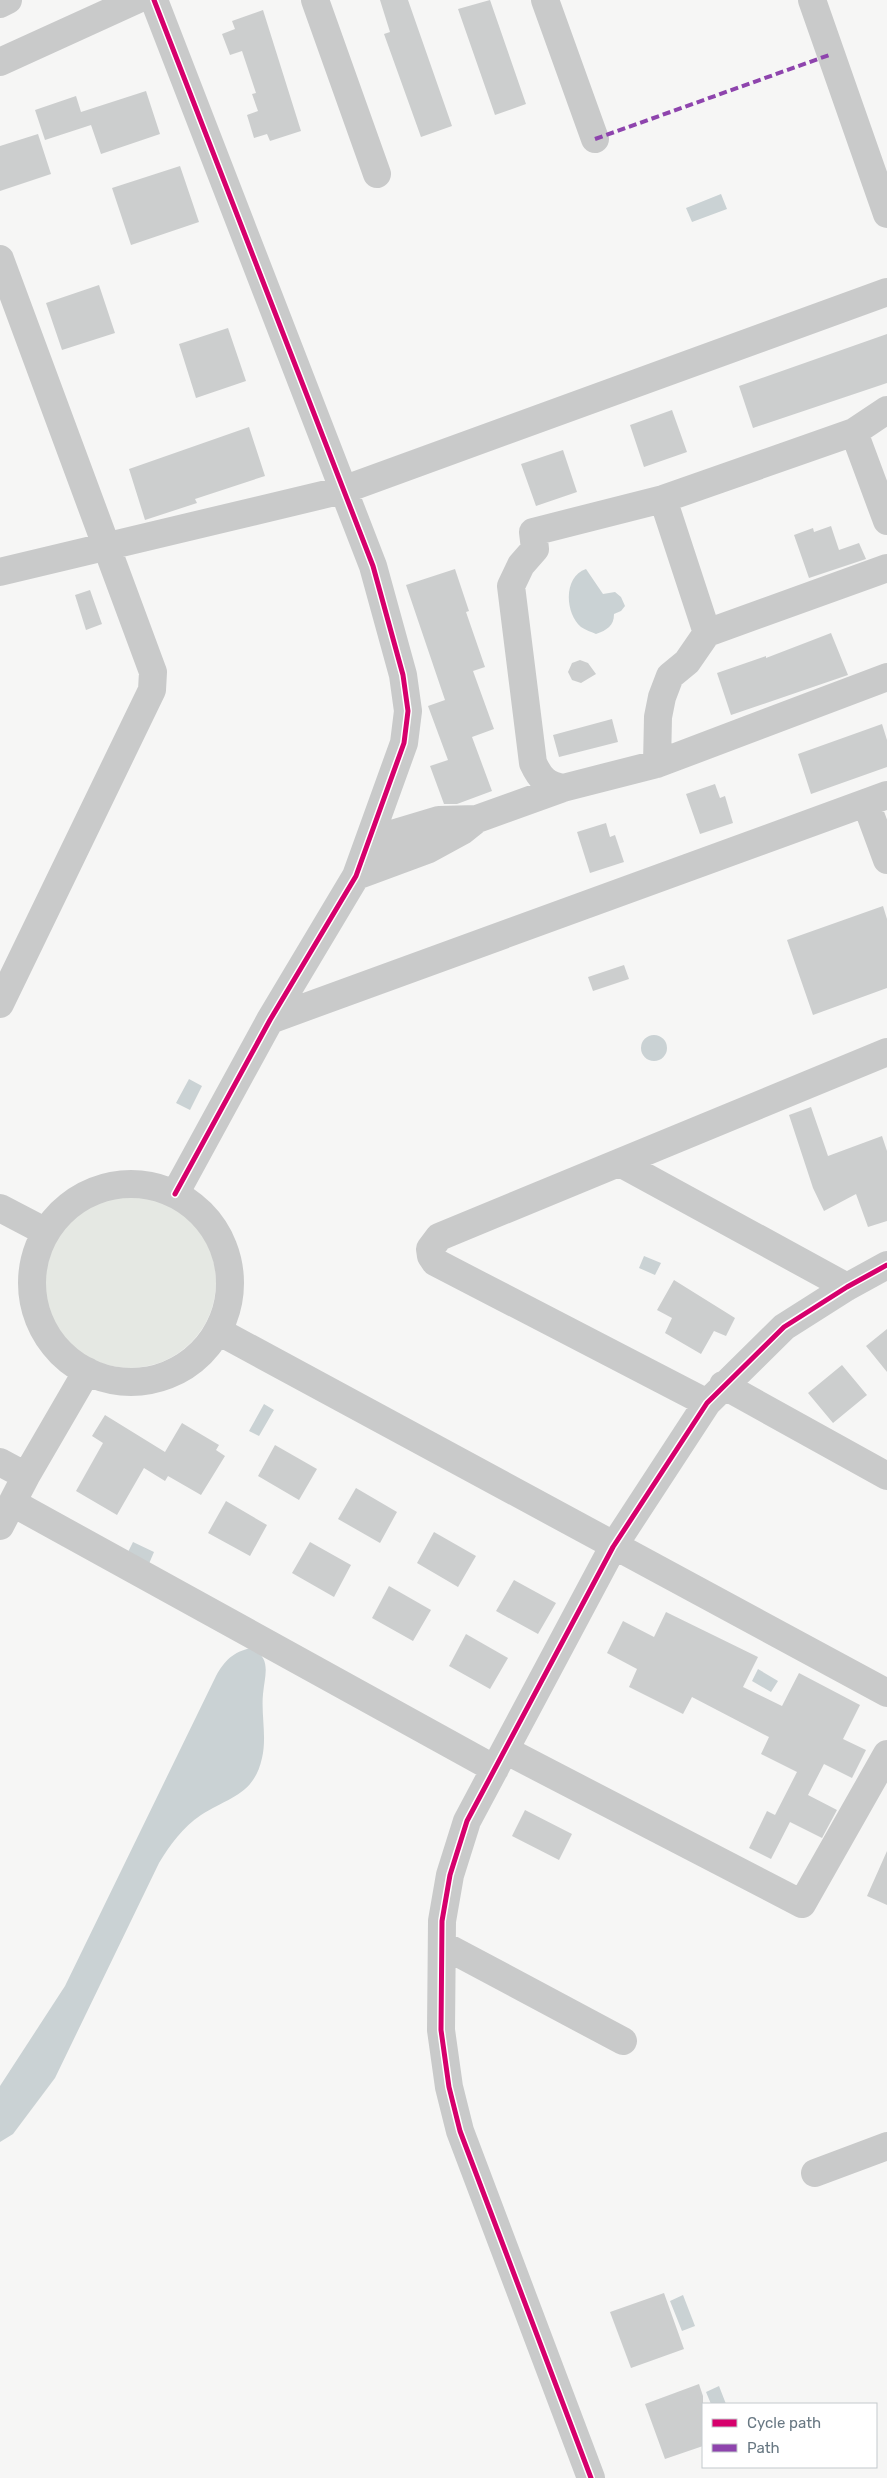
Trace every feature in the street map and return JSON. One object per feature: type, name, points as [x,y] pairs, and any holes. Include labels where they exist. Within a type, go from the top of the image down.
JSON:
[{"type":"street","points":[[0,4],[8,0]]},
{"type":"street","points":[[0,62],[136,0]]},
{"type":"street","points":[[154,0],[383,594],[403,675],[408,711],[404,743],[356,876],[270,1020],[175,1194]]},
{"type":"street","points":[[315,0],[377,174]]},
{"type":"street","points":[[545,0],[595,139]]},
{"type":"street","points":[[812,0],[887,214]]},
{"type":"street","points":[[0,259],[108,546],[153,672],[152,690],[0,1004]]},
{"type":"street","points":[[0,572],[343,490],[887,292]]},
{"type":"street","points":[[563,788],[545,782],[539,776],[533,763],[511,586],[521,565],[535,549],[533,532],[663,499],[854,432],[887,410]]},
{"type":"street","points":[[854,432],[887,521]]},
{"type":"street","points":[[663,499],[707,633]]},
{"type":"street","points":[[657,764],[658,717],[667,683],[670,676],[687,662],[707,633],[887,568]]},
{"type":"street","points":[[369,841],[439,820],[477,819],[563,788],[657,764],[887,677]]},
{"type":"street","points":[[270,1020],[876,799],[887,860]]},
{"type":"street","points":[[356,876],[428,850],[462,832],[477,819]]},
{"type":"street","points":[[887,1052],[438,1237],[430,1250],[435,1262],[461,1277],[887,1476]]},
{"type":"street","points":[[620,1163],[847,1287]]},
{"type":"street","points":[[125,1183],[142,1184],[175,1194],[190,1203],[214,1228],[227,1260],[230,1294],[218,1331],[200,1355],[186,1366],[155,1379],[120,1381],[87,1371],[60,1351],[49,1337],[35,1306],[33,1271],[36,1254],[46,1232],[63,1210],[77,1200],[108,1186],[125,1183]]},
{"type":"street","points":[[0,1208],[46,1232]]},
{"type":"street","points":[[591,2478],[460,2131],[449,2087],[441,2030],[442,1921],[450,1875],[467,1821],[613,1546],[715,1394],[784,1327],[847,1287],[887,1265]]},
{"type":"street","points":[[218,1331],[887,1693]]},
{"type":"street","points":[[87,1371],[6,1514],[500,1760],[802,1904],[887,1754]]},
{"type":"street","points":[[0,1462],[26,1476]]},
{"type":"street","points":[[443,1944],[623,2041]]},
{"type":"street","points":[[815,2173],[887,2146]]},
{"type":"shaded area","points":[[721,194],[727,209],[692,222],[686,208]]},
{"type":"shaded area","points":[[586,569],[603,594],[615,592],[621,597],[625,606],[621,611],[614,614],[613,622],[609,627],[596,634],[581,627],[575,620],[569,604],[570,586],[579,573]]},
{"type":"shaded area","points":[[654,1035],[663,1039],[667,1048],[663,1057],[654,1061],[645,1057],[641,1048],[645,1039]]},
{"type":"shaded area","points":[[189,1079],[202,1086],[190,1110],[176,1103]]},
{"type":"shaded area","points":[[130,1196],[147,1198],[163,1203],[178,1211],[196,1228],[212,1257],[216,1282],[214,1299],[209,1315],[201,1330],[184,1348],[155,1364],[130,1368],[113,1366],[97,1361],[82,1353],[64,1336],[48,1307],[44,1282],[46,1265],[51,1249],[59,1234],[76,1216],[105,1200]]},
{"type":"shaded area","points":[[644,1256],[661,1263],[655,1275],[639,1268]]},
{"type":"shaded area","points":[[264,1404],[274,1410],[259,1436],[249,1431]]},
{"type":"shaded area","points":[[133,1542],[154,1552],[148,1566],[126,1556]]},
{"type":"shaded area","points":[[251,1648],[262,1657],[266,1667],[263,1694],[264,1742],[262,1758],[253,1780],[239,1794],[194,1820],[177,1837],[159,1863],[55,2078],[13,2134],[0,2142],[0,2086],[65,1986],[216,1676],[230,1658],[239,1652]]},
{"type":"shaded area","points":[[758,1669],[778,1681],[771,1692],[752,1681]]},
{"type":"shaded area","points":[[683,2295],[695,2326],[682,2331],[670,2301]]},
{"type":"shaded area","points":[[719,2386],[726,2403],[711,2403],[706,2392]]},
{"type":"building","points":[[380,0],[408,0],[452,126],[421,137],[384,34],[390,32]]},
{"type":"building","points":[[490,0],[526,104],[495,115],[458,9]]},
{"type":"building","points":[[263,10],[301,131],[270,141],[267,134],[254,138],[247,115],[258,111],[252,94],[256,93],[242,51],[230,55],[222,34],[235,29],[232,21]]},
{"type":"building","points":[[146,91],[160,134],[101,154],[91,125],[45,140],[35,110],[76,96],[81,112]]},
{"type":"building","points":[[38,134],[51,174],[0,191],[0,146]]},
{"type":"building","points":[[180,166],[199,222],[131,245],[112,188]]},
{"type":"building","points":[[99,285],[115,333],[62,350],[46,303]]},
{"type":"building","points":[[228,328],[246,381],[196,398],[179,344]]},
{"type":"building","points":[[887,334],[887,383],[753,428],[739,386]]},
{"type":"building","points":[[672,410],[687,452],[644,467],[630,425]]},
{"type":"building","points":[[249,427],[265,476],[195,499],[197,503],[145,520],[129,469]]},
{"type":"building","points":[[563,450],[577,492],[536,506],[521,464]]},
{"type":"building","points":[[831,526],[839,550],[859,543],[866,559],[809,578],[794,535],[813,528],[814,532]]},
{"type":"building","points":[[455,569],[469,611],[466,612],[485,667],[473,671],[494,729],[472,737],[492,791],[457,804],[444,804],[430,766],[448,760],[428,706],[445,700],[406,585]]},
{"type":"building","points":[[90,590],[102,624],[86,630],[75,595]]},
{"type":"building","points":[[831,633],[848,675],[731,715],[717,673],[766,656],[766,658]]},
{"type":"building","points":[[580,660],[588,663],[596,674],[581,683],[572,680],[568,672],[572,663]]},
{"type":"building","points":[[612,719],[618,742],[559,757],[553,735]]},
{"type":"building","points":[[882,724],[887,740],[887,767],[811,794],[798,754]]},
{"type":"building","points":[[715,784],[720,798],[725,796],[733,823],[700,834],[686,794]]},
{"type":"building","points":[[606,823],[610,837],[615,835],[624,862],[590,873],[577,832]]},
{"type":"building","points":[[883,906],[887,919],[887,988],[813,1015],[787,940]]},
{"type":"building","points":[[624,965],[629,979],[593,991],[588,977]]},
{"type":"building","points":[[811,1107],[828,1156],[882,1136],[887,1151],[887,1221],[868,1227],[856,1194],[824,1211],[813,1188],[789,1115]]},
{"type":"building","points":[[674,1280],[735,1318],[726,1336],[714,1331],[701,1354],[665,1333],[672,1318],[657,1310]]},
{"type":"building","points":[[887,1329],[887,1372],[866,1346]]},
{"type":"building","points":[[842,1365],[867,1395],[833,1423],[808,1393]]},
{"type":"building","points":[[105,1415],[165,1452],[182,1423],[219,1445],[216,1450],[225,1456],[201,1495],[168,1476],[165,1481],[144,1468],[117,1515],[76,1491],[103,1443],[92,1436]]},
{"type":"building","points":[[275,1445],[317,1469],[299,1500],[258,1476]]},
{"type":"building","points":[[356,1488],[397,1512],[380,1543],[338,1519]]},
{"type":"building","points":[[226,1501],[267,1525],[250,1556],[208,1533]]},
{"type":"building","points":[[434,1532],[476,1556],[458,1587],[417,1563]]},
{"type":"building","points":[[310,1542],[351,1565],[334,1597],[292,1573]]},
{"type":"building","points":[[514,1580],[556,1603],[538,1634],[496,1611]]},
{"type":"building","points":[[389,1586],[431,1610],[413,1641],[372,1618]]},
{"type":"building","points":[[666,1612],[758,1657],[743,1687],[782,1706],[799,1673],[860,1705],[843,1739],[866,1750],[852,1778],[824,1764],[808,1795],[837,1810],[822,1838],[790,1822],[771,1859],[749,1848],[767,1811],[775,1815],[797,1772],[761,1754],[769,1737],[692,1697],[683,1714],[629,1687],[637,1669],[607,1653],[623,1621],[654,1637]]},
{"type":"building","points":[[466,1634],[508,1658],[490,1689],[449,1666]]},
{"type":"building","points":[[525,1810],[572,1834],[559,1860],[512,1836]]},
{"type":"building","points":[[887,1851],[887,1905],[867,1896]]},
{"type":"building","points":[[664,2293],[684,2349],[631,2368],[610,2312]]},
{"type":"building","points":[[699,2384],[703,2396],[702,2446],[665,2459],[645,2404]]},
{"type":"marked path","points":[[595,139],[832,54]]},
{"type":"cycle path","points":[[154,0],[373,566],[403,675],[408,711],[404,743],[356,876],[270,1020],[175,1194]]},
{"type":"cycle path","points":[[591,2478],[460,2131],[449,2087],[441,2030],[442,1921],[450,1875],[467,1821],[613,1547],[707,1403],[784,1327],[847,1287],[887,1265]]}]
